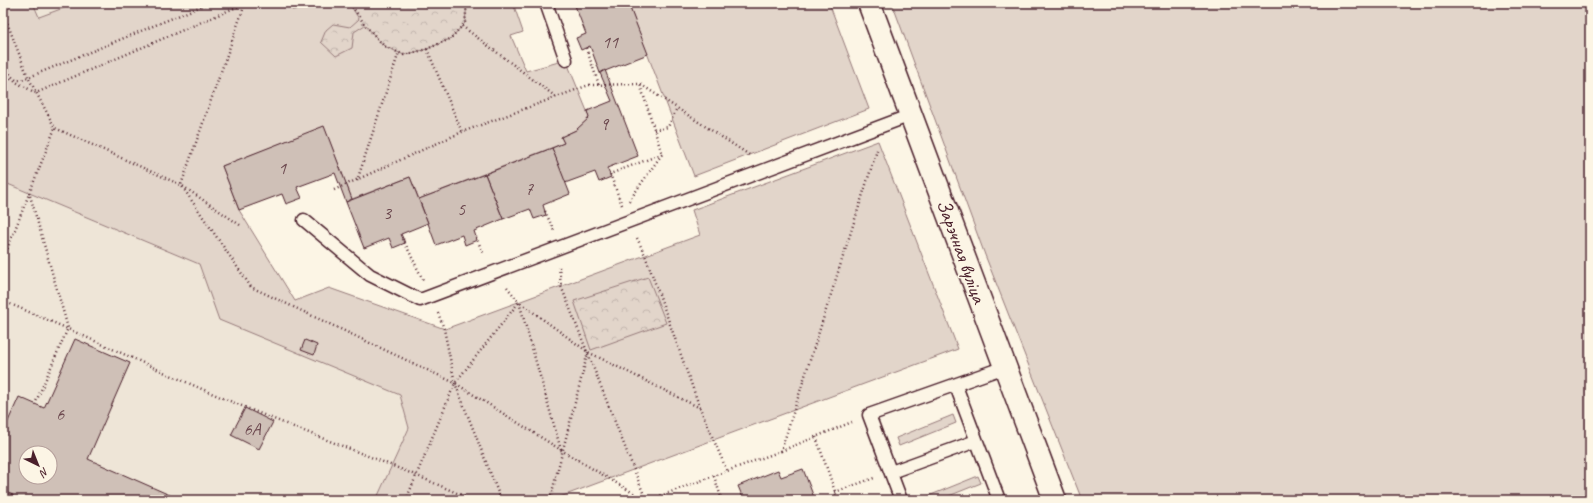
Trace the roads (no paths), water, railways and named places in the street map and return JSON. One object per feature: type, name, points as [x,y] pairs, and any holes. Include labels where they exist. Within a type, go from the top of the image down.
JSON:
[{"type":"street","name":"Зарэчная вуліца","points":[[869,3],[1054,500]]},
{"type":"lane","points":[[546,3],[566,60]]},
{"type":"lane","points":[[304,220],[370,275],[420,300],[558,250],[911,115]]},
{"type":"lane","points":[[901,500],[869,415],[1005,368]]},
{"type":"lane","points":[[956,386],[999,500]]},
{"type":"lane","points":[[891,472],[976,441]]}]
